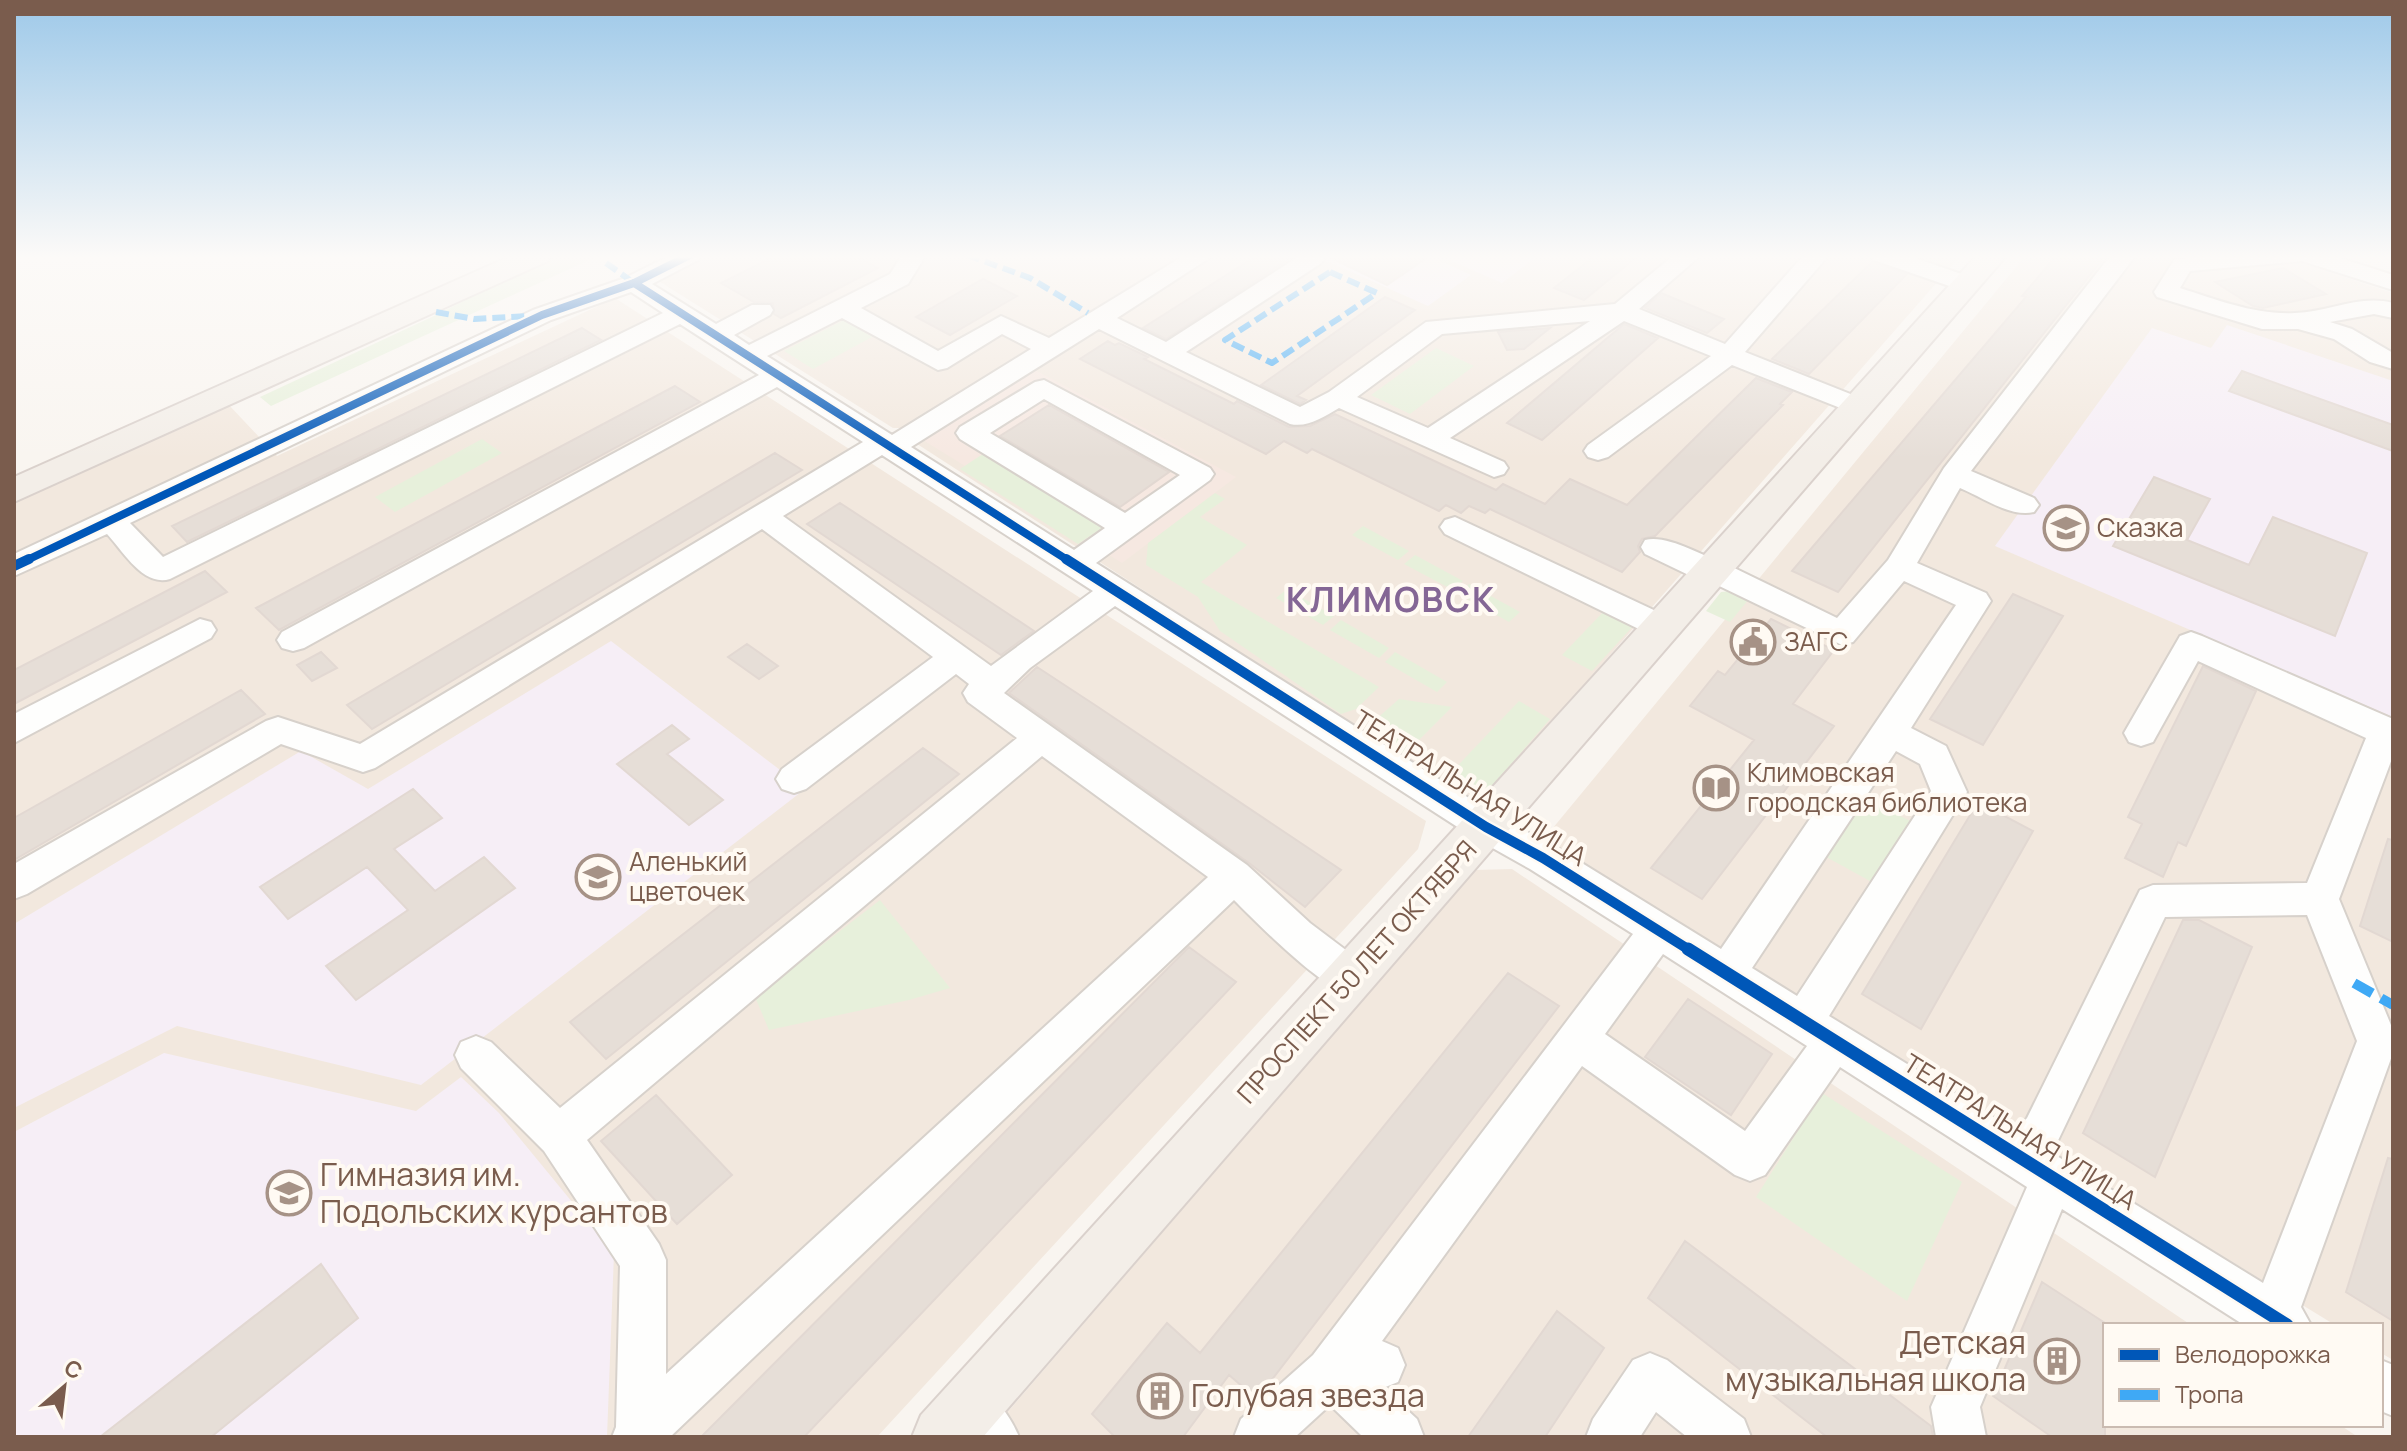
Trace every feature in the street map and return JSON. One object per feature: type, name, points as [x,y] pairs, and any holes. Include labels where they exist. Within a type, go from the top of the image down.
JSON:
[{"type":"main road","points":[[14,476],[359,323]]},
{"type":"main road","points":[[14,491],[388,323]]},
{"type":"main road","name":"ПРОСПЕКТ 50 ЛЕТ ОКТЯБРЯ","points":[[969,1427],[1353,978],[1933,323]]},
{"type":"street","points":[[14,566],[526,323]]},
{"type":"street","points":[[111,520],[159,572],[662,323]]},
{"type":"street","name":"ТЕАТРАЛЬНАЯ УЛИЦА","points":[[697,323],[887,444],[949,451],[1075,564],[1486,827],[1543,858],[2280,1321]]},
{"type":"street","points":[[715,335],[738,323]]},
{"type":"street","points":[[747,356],[825,323]]},
{"type":"street","points":[[868,323],[938,362],[1001,324],[1049,348]]},
{"type":"street","points":[[14,883],[278,730],[374,769],[764,516],[1089,323]]},
{"type":"street","points":[[1106,323],[1300,418],[1338,398],[1435,327],[1485,323]]},
{"type":"street","points":[[1167,353],[1214,323]]},
{"type":"street","points":[[1431,438],[1604,323]]},
{"type":"street","points":[[1650,323],[1858,407]]},
{"type":"street","points":[[1598,451],[1729,355],[1757,323]]},
{"type":"street","points":[[1656,547],[1842,634],[1899,567],[1954,474],[2071,323]]},
{"type":"street","points":[[2306,323],[2343,334],[2379,357],[2393,361]]},
{"type":"street","points":[[2343,334],[2393,323]]},
{"type":"street","points":[[293,640],[779,375]]},
{"type":"street","points":[[1075,564],[1200,474],[1044,388],[970,433],[949,451],[1126,527]]},
{"type":"street","points":[[1338,398],[1494,468]]},
{"type":"street","points":[[1954,474],[2024,505]]},
{"type":"street","points":[[764,516],[956,657],[1010,669]]},
{"type":"street","points":[[1455,527],[1662,627]]},
{"type":"street","points":[[1727,973],[1890,733],[1975,601],[1899,567]]},
{"type":"street","points":[[1115,590],[980,693],[1234,876],[1296,935],[1353,978]]},
{"type":"street","points":[[14,730],[200,630]]},
{"type":"street","points":[[2141,733],[2191,644],[2389,732],[2320,899],[2377,1041],[2280,1321]]},
{"type":"street","points":[[794,779],[956,657]]},
{"type":"street","points":[[1578,1039],[1750,1160],[1949,792],[1934,755],[1890,733]]},
{"type":"street","points":[[559,1136],[1040,738]]},
{"type":"street","points":[[639,1433],[1234,876]]},
{"type":"street","points":[[1961,1437],[1955,1407],[2037,1169],[2042,1132],[2153,901],[2320,899]]},
{"type":"street","points":[[1259,1437],[1330,1372],[1658,931]]},
{"type":"street","points":[[476,1055],[559,1136],[643,1260],[639,1433]]},
{"type":"street","points":[[1330,1372],[1381,1365]]},
{"type":"street","points":[[1330,1372],[1399,1437]]},
{"type":"street","points":[[1611,1437],[1650,1377],[1726,1437]]},
{"type":"shaded area","points":[[562,323],[653,323],[1426,821],[1418,849],[877,1437],[14,1437],[14,501],[228,404],[277,456]]},
{"type":"shaded area","points":[[725,323],[1080,323],[908,428],[893,428]]},
{"type":"shaded area","points":[[1103,323],[1902,323],[1488,794],[1462,796],[911,440]]},
{"type":"shaded area","points":[[1970,323],[2393,323],[2393,1360],[2383,1354],[2383,1323],[2332,1323],[1543,840]]},
{"type":"shaded area","name":"Сказка","points":[[2227,325],[2393,381],[2393,425],[2242,371],[2229,391],[2393,451],[2393,717],[1995,546],[2152,328],[2211,348]],"holes":[[[2154,478],[2209,499],[2187,540],[2348,604],[2335,636],[2114,545]],[[2272,517],[2367,553],[2356,580],[2260,542]]]},
{"type":"shaded area","points":[[1033,369],[1236,477],[1122,563],[923,440]]},
{"type":"shaded area","name":"Аленький цветочек","points":[[611,641],[805,789],[421,1085],[177,1026],[14,1108],[14,924],[301,751],[368,789]],"holes":[[[672,726],[689,739],[667,754],[723,799],[689,824],[617,764]],[[413,789],[441,818],[394,849],[435,891],[484,857],[514,888],[356,1000],[327,966],[408,910],[367,867]]]},
{"type":"shaded area","points":[[1512,869],[2188,1323],[2103,1323],[2103,1427],[2343,1427],[2358,1437],[986,1437],[1475,870]]},
{"type":"shaded area","name":"Гимназия им. Подольских курсантов","points":[[164,1053],[416,1111],[461,1077],[499,1113],[614,1253],[607,1437],[14,1437],[14,1132]]},
{"type":"green space","points":[[420,323],[452,323],[271,406],[260,397]]},
{"type":"green space","points":[[839,323],[848,323],[872,337],[813,369],[784,351]]},
{"type":"green space","points":[[1436,348],[1474,366],[1410,414],[1371,395]]},
{"type":"green space","points":[[482,439],[502,453],[395,512],[375,497]]},
{"type":"green space","points":[[989,450],[1108,524],[1078,544],[960,469]]},
{"type":"green space","points":[[1215,493],[1225,499],[1200,517],[1247,545],[1201,582],[1379,687],[1356,709],[1341,714],[1220,631],[1198,597],[1146,565],[1148,543]]},
{"type":"green space","points":[[1363,526],[1409,551],[1398,560],[1352,535]]},
{"type":"green space","points":[[1415,555],[1463,581],[1453,590],[1404,564]]},
{"type":"green space","points":[[1469,584],[1520,612],[1509,622],[1459,594]]},
{"type":"green space","points":[[1287,589],[1334,616],[1323,625],[1276,598]]},
{"type":"green space","points":[[1732,591],[1749,599],[1730,622],[1706,611],[1721,592]]},
{"type":"green space","points":[[1607,608],[1634,625],[1592,671],[1562,655]]},
{"type":"green space","points":[[1341,620],[1389,648],[1379,658],[1330,630]]},
{"type":"green space","points":[[1395,652],[1447,682],[1437,692],[1385,662]]},
{"type":"green space","points":[[1399,699],[1452,707],[1405,754],[1377,735],[1374,721]]},
{"type":"green space","points":[[1519,701],[1550,719],[1486,793],[1469,791],[1447,777]]},
{"type":"green space","points":[[1857,794],[1916,824],[1879,886],[1819,853]]},
{"type":"green space","points":[[880,900],[950,988],[909,1000],[769,1030],[755,997]]},
{"type":"green space","points":[[1822,1093],[1962,1182],[1907,1301],[1756,1197]]},
{"type":"building","points":[[927,323],[971,323],[950,335]]},
{"type":"building","points":[[1151,323],[1191,323],[1166,339],[1143,328]]},
{"type":"building","points":[[1349,323],[1398,323],[1297,396],[1306,400],[1300,404],[1261,385]]},
{"type":"building","points":[[1681,323],[1719,323],[1707,333]]},
{"type":"building","points":[[1809,323],[1859,323],[1809,374],[1772,359]]},
{"type":"building","points":[[2004,323],[2052,323],[1838,592],[1792,571]]},
{"type":"building","points":[[1624,324],[1658,338],[1542,440],[1507,423]]},
{"type":"building","points":[[582,328],[601,340],[187,542],[172,526]]},
{"type":"building","points":[[1550,328],[1524,349],[1507,350],[1498,332]]},
{"type":"building","points":[[1108,341],[1115,345],[1119,343],[1148,357],[1144,359],[1234,404],[1237,401],[1289,427],[1310,426],[1335,414],[1496,490],[1503,484],[1545,504],[1570,479],[1627,505],[1756,378],[1792,392],[1780,404],[1783,405],[1655,536],[1642,539],[1638,546],[1640,552],[1622,572],[1490,509],[1485,513],[1469,506],[1461,513],[1446,505],[1439,511],[1312,449],[1307,453],[1284,441],[1266,454],[1080,359]]},
{"type":"building","points":[[2242,371],[2393,425],[2393,451],[2229,391]]},
{"type":"building","points":[[675,386],[700,402],[279,630],[256,608]]},
{"type":"building","points":[[1049,405],[1169,472],[1120,507],[1000,436]]},
{"type":"building","points":[[775,453],[802,470],[372,729],[347,705]]},
{"type":"building","points":[[2154,477],[2210,499],[2187,540],[2249,565],[2273,517],[2367,553],[2335,636],[2113,546]]},
{"type":"building","points":[[840,503],[1034,631],[1001,655],[807,524]]},
{"type":"building","points":[[205,571],[227,592],[14,704],[14,670]]},
{"type":"building","points":[[2013,594],[2063,616],[1983,745],[1930,719]]},
{"type":"building","points":[[1771,619],[1834,650],[1793,704],[1834,726],[1702,899],[1651,868],[1754,740],[1690,706],[1718,671],[1725,675]]},
{"type":"building","points":[[747,644],[778,666],[759,679],[728,657]]},
{"type":"building","points":[[321,652],[337,668],[312,681],[297,665]]},
{"type":"building","points":[[2203,666],[2256,691],[2186,846],[2178,842],[2163,877],[2125,858],[2142,824],[2128,817]]},
{"type":"building","points":[[1037,667],[1341,870],[1305,907],[1249,863],[1009,693]]},
{"type":"building","points":[[241,690],[265,714],[14,860],[14,818]]},
{"type":"building","points":[[672,725],[689,739],[667,754],[723,800],[689,825],[617,764]]},
{"type":"building","points":[[923,748],[959,774],[606,1059],[570,1022]]},
{"type":"building","points":[[413,789],[442,818],[394,849],[435,891],[484,857],[515,888],[356,1000],[326,966],[408,910],[367,867],[288,919],[260,887]]},
{"type":"building","points":[[1978,802],[2033,831],[1921,1029],[1862,994]]},
{"type":"building","points":[[2388,839],[2393,840],[2393,942],[2360,926]]},
{"type":"building","points":[[2183,920],[2199,920],[2252,947],[2155,1177],[2083,1133]]},
{"type":"building","points":[[1189,947],[1236,982],[804,1437],[701,1437]]},
{"type":"building","points":[[1508,973],[1559,1006],[1257,1399],[1229,1375],[1183,1437],[1115,1437],[1092,1414],[1167,1323],[1200,1353]]},
{"type":"building","points":[[1688,999],[1772,1054],[1731,1115],[1645,1057]]},
{"type":"building","points":[[656,1095],[732,1175],[677,1224],[601,1141]]},
{"type":"building","points":[[2388,1158],[2393,1159],[2393,1321],[2346,1292]]},
{"type":"building","points":[[1685,1241],[1931,1426],[1933,1437],[1827,1437],[1648,1298]]},
{"type":"building","points":[[321,1264],[358,1318],[211,1437],[100,1437]]},
{"type":"building","name":"Детская музыкальная школа","points":[[2042,1282],[2105,1323],[2105,1437],[2052,1437],[1993,1396]]},
{"type":"building","points":[[1557,1311],[1604,1348],[1545,1437],[1468,1437]]},
{"type":"marked path","points":[[1252,323],[1225,340],[1272,363],[1332,323]]},
{"type":"marked path","points":[[2354,983],[2393,1005]]},
{"type":"cycle path","points":[[14,566],[526,323]]},
{"type":"cycle path","points":[[696,323],[1486,827],[1543,858],[2284,1323]]},
{"type":"place","name":"Сказка","points":[[2066,528]]},
{"type":"place","name":"ЗАГС","points":[[1753,642]]},
{"type":"place","name":"Климовская городская библиотека","points":[[1716,788]]},
{"type":"place","name":"Аленький цветочек","points":[[598,877]]},
{"type":"place","name":"Гимназия им. Подольских курсантов","points":[[289,1193]]},
{"type":"place","name":"Детская музыкальная школа","points":[[2057,1361]]},
{"type":"place","name":"Голубая звезда","points":[[1160,1396]]},
{"type":"district","name":"КЛИМОВСК","points":[[1391,600]]}]
